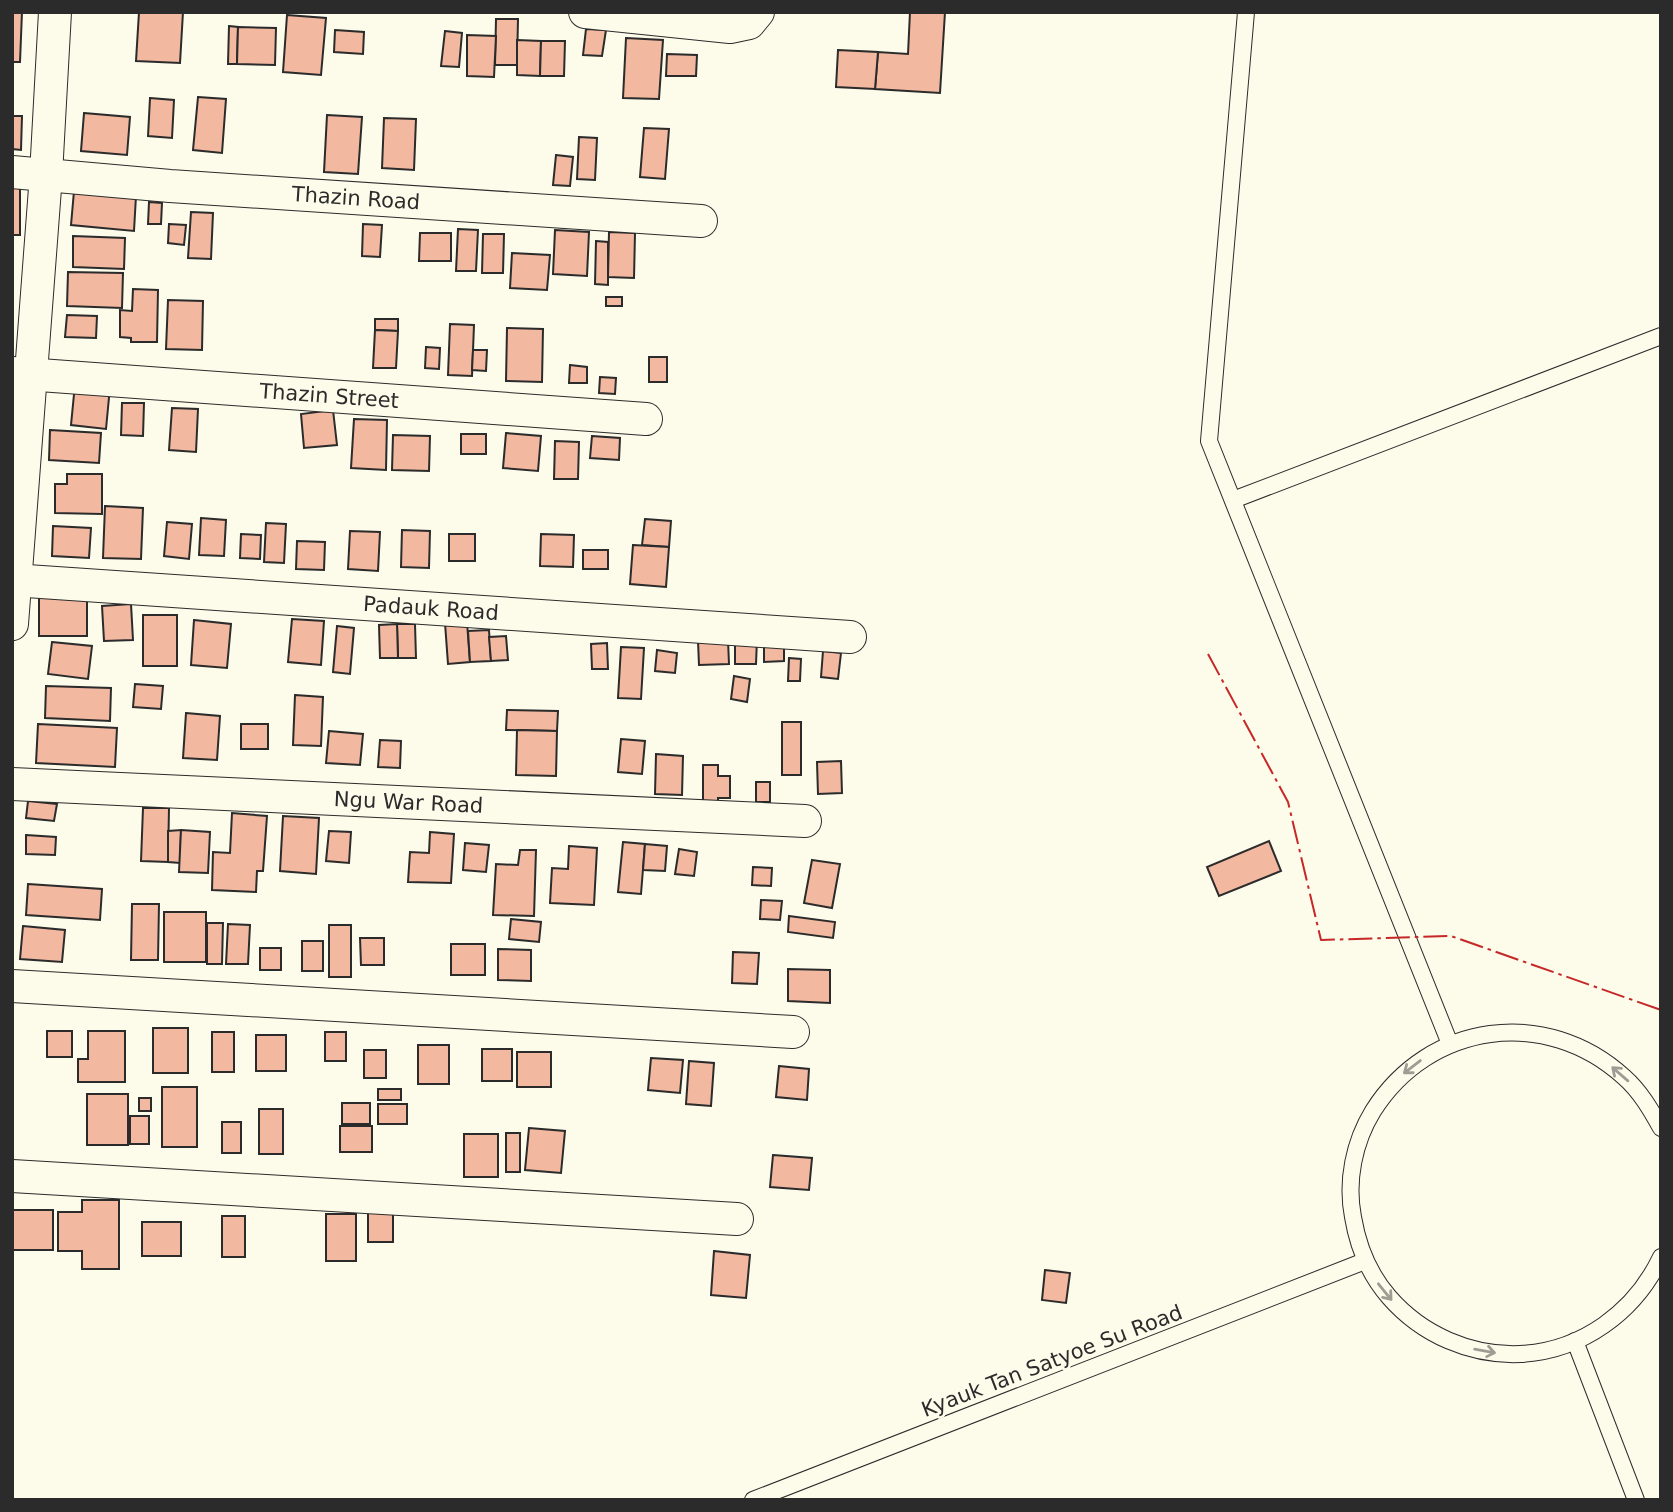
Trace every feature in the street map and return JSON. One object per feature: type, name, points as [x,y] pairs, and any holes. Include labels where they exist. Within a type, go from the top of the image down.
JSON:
[{"type":"street","points":[[12,624],[22,374],[47,174],[55,12]]},
{"type":"street","points":[[585,12],[730,27],[749,23],[758,12]]},
{"type":"street","name":"Thazin Road","points":[[12,172],[184,187],[701,221]]},
{"type":"street","name":"Thazin Street","points":[[22,374],[646,419]]},
{"type":"street","name":"Padauk Road","points":[[14,580],[850,638]]},
{"type":"street","name":"Ngu War Road","points":[[12,784],[805,821]]},
{"type":"street","points":[[12,986],[793,1032]]},
{"type":"street","points":[[12,1176],[737,1219]]},
{"type":"lane","points":[[1245,12],[1209,441],[1450,1044]]},
{"type":"lane","points":[[1233,500],[1661,336]]},
{"type":"lane","points":[[1661,1128],[1646,1102],[1626,1078],[1601,1058],[1574,1044],[1543,1034],[1512,1032],[1481,1035],[1450,1044],[1425,1057],[1382,1096],[1367,1121],[1356,1148],[1351,1177],[1351,1206],[1356,1234],[1365,1261],[1380,1286],[1399,1308],[1422,1327],[1475,1350],[1504,1354],[1533,1353],[1562,1347],[1589,1335],[1614,1319],[1635,1299],[1652,1276],[1661,1257]]},
{"type":"lane","name":"Kyauk Tan Satyoe Su Road","points":[[753,1500],[1365,1261]]},
{"type":"lane","points":[[1575,1341],[1636,1500]]},
{"type":"building","points":[[12,12],[22,12],[20,62],[12,62]]},
{"type":"building","points":[[139,12],[183,12],[180,63],[136,61]]},
{"type":"building","points":[[910,12],[945,12],[940,93],[875,89],[878,52],[908,54]]},
{"type":"building","points":[[287,15],[326,18],[321,75],[283,72]]},
{"type":"building","points":[[496,19],[518,19],[517,65],[495,65]]},
{"type":"building","points":[[229,26],[238,27],[237,64],[228,64]]},
{"type":"building","points":[[238,27],[276,28],[275,65],[237,64]]},
{"type":"building","points":[[586,29],[606,30],[602,56],[583,55]]},
{"type":"building","points":[[335,30],[364,32],[363,54],[334,52]]},
{"type":"building","points":[[445,31],[462,33],[459,67],[441,66]]},
{"type":"building","points":[[467,35],[496,36],[494,77],[467,76]]},
{"type":"building","points":[[626,38],[663,40],[659,99],[623,98]]},
{"type":"building","points":[[517,40],[541,41],[540,76],[517,75]]},
{"type":"building","points":[[541,41],[565,41],[564,76],[540,76]]},
{"type":"building","points":[[838,50],[878,52],[875,89],[836,87]]},
{"type":"building","points":[[667,54],[697,55],[696,76],[666,76]]},
{"type":"building","points":[[198,97],[226,99],[222,153],[193,150]]},
{"type":"building","points":[[150,98],[174,100],[172,138],[148,136]]},
{"type":"building","points":[[84,113],[130,117],[127,155],[81,151]]},
{"type":"building","points":[[327,115],[362,117],[358,174],[324,172]]},
{"type":"building","points":[[12,116],[22,116],[21,150],[12,149]]},
{"type":"building","points":[[384,118],[416,119],[414,170],[382,168]]},
{"type":"building","points":[[644,128],[669,129],[665,179],[640,177]]},
{"type":"building","points":[[579,137],[597,138],[595,180],[577,179]]},
{"type":"building","points":[[556,155],[573,157],[570,186],[553,185]]},
{"type":"building","points":[[12,182],[20,182],[20,235],[12,235]]},
{"type":"building","points":[[74,191],[136,196],[134,231],[71,225]]},
{"type":"building","points":[[149,202],[162,203],[161,224],[148,224]]},
{"type":"building","points":[[191,212],[213,213],[211,259],[188,258]]},
{"type":"building","points":[[169,224],[186,225],[184,245],[168,243]]},
{"type":"building","points":[[363,224],[382,225],[380,257],[362,256]]},
{"type":"building","points":[[458,229],[478,230],[476,271],[456,271]]},
{"type":"building","points":[[555,230],[589,232],[587,276],[553,274]]},
{"type":"building","points":[[609,232],[635,233],[634,278],[608,277]]},
{"type":"building","points":[[420,233],[451,233],[451,261],[419,261]]},
{"type":"building","points":[[483,234],[504,234],[503,273],[482,273]]},
{"type":"building","points":[[73,236],[125,238],[124,269],[73,267]]},
{"type":"building","points":[[596,241],[608,242],[608,285],[595,284]]},
{"type":"building","points":[[512,253],[550,255],[547,290],[510,288]]},
{"type":"building","points":[[68,272],[123,273],[122,308],[67,306]]},
{"type":"building","points":[[133,289],[158,290],[157,342],[131,342],[131,338],[120,337],[120,310],[132,311]]},
{"type":"building","points":[[606,297],[622,297],[622,306],[606,306]]},
{"type":"building","points":[[168,300],[203,301],[202,350],[166,349]]},
{"type":"building","points":[[67,315],[97,316],[96,338],[65,337]]},
{"type":"building","points":[[375,319],[398,319],[398,331],[375,330]]},
{"type":"building","points":[[450,324],[474,325],[472,376],[448,375]]},
{"type":"building","points":[[507,328],[543,329],[542,382],[506,381]]},
{"type":"building","points":[[375,330],[398,331],[396,368],[373,368]]},
{"type":"building","points":[[426,347],[440,348],[439,369],[425,368]]},
{"type":"building","points":[[473,350],[487,350],[486,371],[472,370]]},
{"type":"building","points":[[649,357],[667,357],[667,382],[649,382]]},
{"type":"building","points":[[570,365],[587,367],[587,383],[569,383]]},
{"type":"building","points":[[600,377],[616,378],[615,394],[599,393]]},
{"type":"building","points":[[75,384],[110,387],[106,429],[71,425]]},
{"type":"building","points":[[122,403],[144,403],[143,436],[121,435]]},
{"type":"building","points":[[172,408],[198,409],[196,452],[169,450]]},
{"type":"building","points":[[333,410],[337,445],[304,448],[301,414]]},
{"type":"building","points":[[354,419],[387,420],[386,470],[351,468]]},
{"type":"building","points":[[50,430],[101,433],[99,463],[49,460]]},
{"type":"building","points":[[506,433],[541,436],[538,471],[503,468]]},
{"type":"building","points":[[461,434],[486,434],[486,454],[461,454]]},
{"type":"building","points":[[393,435],[430,436],[429,471],[392,470]]},
{"type":"building","points":[[592,436],[620,438],[619,460],[590,458]]},
{"type":"building","points":[[555,441],[579,442],[578,479],[554,479]]},
{"type":"building","points":[[67,474],[102,474],[102,514],[55,513],[55,484],[67,484]]},
{"type":"building","points":[[105,506],[143,508],[141,559],[103,558]]},
{"type":"building","points":[[201,518],[226,520],[224,556],[199,555]]},
{"type":"building","points":[[645,519],[671,521],[669,547],[642,545]]},
{"type":"building","points":[[167,522],[192,524],[189,559],[164,556]]},
{"type":"building","points":[[266,523],[286,524],[284,563],[264,562]]},
{"type":"building","points":[[53,526],[91,528],[89,558],[52,556]]},
{"type":"building","points":[[402,530],[430,531],[429,568],[401,567]]},
{"type":"building","points":[[350,531],[380,532],[378,571],[348,569]]},
{"type":"building","points":[[241,534],[261,535],[260,559],[240,558]]},
{"type":"building","points":[[449,534],[475,534],[475,561],[449,561]]},
{"type":"building","points":[[541,534],[574,535],[573,567],[540,566]]},
{"type":"building","points":[[297,541],[325,542],[324,570],[296,569]]},
{"type":"building","points":[[633,545],[669,547],[666,587],[630,584]]},
{"type":"building","points":[[583,550],[608,550],[608,569],[583,569]]},
{"type":"building","points":[[39,597],[87,597],[87,636],[39,636]]},
{"type":"building","points":[[131,604],[133,640],[104,641],[102,606]]},
{"type":"building","points":[[143,615],[177,615],[177,666],[143,666]]},
{"type":"building","points":[[292,619],[324,621],[321,665],[288,662]]},
{"type":"building","points":[[194,620],[231,624],[227,668],[191,665]]},
{"type":"building","points":[[467,622],[470,662],[448,664],[445,623]]},
{"type":"building","points":[[397,624],[415,624],[416,658],[398,658]]},
{"type":"building","points":[[397,624],[398,658],[380,658],[379,625]]},
{"type":"building","points":[[337,626],[354,628],[350,674],[333,672]]},
{"type":"building","points":[[489,630],[491,661],[470,662],[468,631]]},
{"type":"building","points":[[506,636],[508,660],[491,661],[489,637]]},
{"type":"building","points":[[735,639],[757,639],[756,664],[735,664]]},
{"type":"building","points":[[728,640],[729,664],[699,665],[698,641]]},
{"type":"building","points":[[52,642],[92,646],[88,679],[48,674]]},
{"type":"building","points":[[764,642],[784,642],[784,661],[764,662]]},
{"type":"building","points":[[607,643],[608,669],[592,669],[591,644]]},
{"type":"building","points":[[621,647],[644,648],[641,699],[618,698]]},
{"type":"building","points":[[657,650],[677,653],[675,673],[655,671]]},
{"type":"building","points":[[823,651],[841,653],[838,679],[821,677]]},
{"type":"building","points":[[789,658],[801,659],[800,681],[788,681]]},
{"type":"building","points":[[734,676],[750,679],[747,702],[731,699]]},
{"type":"building","points":[[135,684],[163,686],[161,709],[133,707]]},
{"type":"building","points":[[46,686],[111,688],[110,721],[45,718]]},
{"type":"building","points":[[295,695],[323,697],[321,746],[293,745]]},
{"type":"building","points":[[507,710],[558,711],[557,731],[506,730]]},
{"type":"building","points":[[186,713],[220,716],[217,760],[183,758]]},
{"type":"building","points":[[782,722],[801,722],[801,775],[782,775]]},
{"type":"building","points":[[38,724],[117,728],[115,767],[36,763]]},
{"type":"building","points":[[241,724],[268,724],[268,749],[241,749]]},
{"type":"building","points":[[517,730],[557,731],[556,776],[516,775]]},
{"type":"building","points":[[329,731],[363,734],[360,765],[326,763]]},
{"type":"building","points":[[621,739],[645,741],[642,774],[618,772]]},
{"type":"building","points":[[380,740],[401,741],[400,768],[378,767]]},
{"type":"building","points":[[656,754],[683,756],[682,795],[655,794]]},
{"type":"building","points":[[841,761],[842,793],[818,794],[817,762]]},
{"type":"building","points":[[703,765],[718,765],[718,776],[730,776],[730,798],[718,798],[718,807],[703,807]]},
{"type":"building","points":[[756,782],[770,782],[770,802],[756,802]]},
{"type":"building","points":[[28,801],[57,804],[54,821],[26,818]]},
{"type":"building","points":[[143,808],[169,808],[168,862],[141,861]]},
{"type":"building","points":[[232,813],[267,816],[263,871],[257,871],[256,892],[212,890],[213,852],[230,853]]},
{"type":"building","points":[[283,816],[319,818],[316,874],[280,871]]},
{"type":"building","points":[[181,830],[180,863],[168,862],[168,831]]},
{"type":"building","points":[[181,830],[210,832],[208,873],[179,872]]},
{"type":"building","points":[[329,831],[351,832],[349,863],[326,861]]},
{"type":"building","points":[[430,832],[454,834],[451,883],[408,882],[410,852],[429,853]]},
{"type":"building","points":[[26,835],[56,837],[55,855],[26,854]]},
{"type":"building","points":[[1269,841],[1281,871],[1219,896],[1207,867]]},
{"type":"building","points":[[623,842],[645,844],[641,894],[618,892]]},
{"type":"building","points":[[465,843],[489,845],[486,872],[463,870]]},
{"type":"building","points":[[645,844],[667,846],[665,871],[643,870]]},
{"type":"building","points":[[569,846],[597,848],[594,905],[550,903],[552,868],[568,869]]},
{"type":"building","points":[[679,849],[697,852],[694,876],[675,874]]},
{"type":"building","points":[[520,850],[536,850],[534,916],[493,915],[496,864],[518,865]]},
{"type":"building","points":[[812,860],[840,864],[832,908],[804,903]]},
{"type":"building","points":[[753,867],[772,868],[771,886],[752,885]]},
{"type":"building","points":[[28,884],[102,889],[100,920],[26,915]]},
{"type":"building","points":[[761,900],[782,901],[780,920],[760,919]]},
{"type":"building","points":[[132,904],[159,904],[158,960],[131,960]]},
{"type":"building","points":[[164,912],[206,912],[206,962],[164,962]]},
{"type":"building","points":[[789,916],[835,922],[833,938],[788,932]]},
{"type":"building","points":[[511,919],[541,922],[539,942],[509,939]]},
{"type":"building","points":[[207,923],[223,923],[222,964],[207,964]]},
{"type":"building","points":[[228,924],[250,925],[248,964],[226,964]]},
{"type":"building","points":[[329,925],[351,925],[351,977],[329,977]]},
{"type":"building","points":[[23,926],[65,930],[62,962],[20,959]]},
{"type":"building","points":[[360,938],[384,938],[384,965],[361,965]]},
{"type":"building","points":[[302,941],[323,941],[323,971],[302,971]]},
{"type":"building","points":[[451,944],[485,944],[485,975],[451,975]]},
{"type":"building","points":[[260,948],[281,948],[281,970],[260,970]]},
{"type":"building","points":[[498,949],[531,950],[531,981],[498,980]]},
{"type":"building","points":[[733,952],[759,953],[757,984],[732,983]]},
{"type":"building","points":[[788,969],[830,970],[830,1003],[788,1001]]},
{"type":"building","points":[[153,1028],[188,1028],[188,1073],[153,1073]]},
{"type":"building","points":[[47,1031],[72,1031],[72,1057],[47,1057]]},
{"type":"building","points":[[88,1031],[125,1031],[125,1082],[78,1082],[78,1059],[88,1059]]},
{"type":"building","points":[[212,1032],[234,1032],[234,1072],[212,1072]]},
{"type":"building","points":[[325,1032],[346,1032],[346,1061],[325,1061]]},
{"type":"building","points":[[256,1035],[286,1035],[286,1071],[256,1071]]},
{"type":"building","points":[[418,1045],[449,1045],[449,1084],[418,1084]]},
{"type":"building","points":[[482,1049],[512,1049],[512,1081],[482,1081]]},
{"type":"building","points":[[364,1050],[386,1050],[386,1078],[364,1078]]},
{"type":"building","points":[[517,1052],[551,1052],[551,1087],[517,1087]]},
{"type":"building","points":[[651,1058],[683,1060],[680,1093],[648,1090]]},
{"type":"building","points":[[689,1061],[714,1063],[711,1106],[686,1104]]},
{"type":"building","points":[[779,1066],[809,1069],[807,1100],[776,1097]]},
{"type":"building","points":[[162,1087],[197,1087],[197,1147],[162,1147]]},
{"type":"building","points":[[378,1089],[401,1089],[401,1100],[378,1100]]},
{"type":"building","points":[[87,1094],[128,1094],[128,1145],[87,1145]]},
{"type":"building","points":[[139,1098],[151,1098],[151,1111],[139,1111]]},
{"type":"building","points":[[342,1103],[370,1103],[370,1124],[342,1124]]},
{"type":"building","points":[[378,1104],[407,1104],[407,1124],[378,1124]]},
{"type":"building","points":[[259,1109],[283,1109],[283,1154],[259,1154]]},
{"type":"building","points":[[130,1116],[149,1116],[149,1144],[130,1144]]},
{"type":"building","points":[[222,1122],[241,1122],[241,1153],[222,1153]]},
{"type":"building","points":[[340,1126],[372,1126],[372,1152],[340,1152]]},
{"type":"building","points":[[529,1128],[565,1131],[561,1173],[525,1170]]},
{"type":"building","points":[[506,1133],[520,1133],[520,1172],[506,1172]]},
{"type":"building","points":[[464,1134],[498,1134],[498,1177],[464,1177]]},
{"type":"building","points":[[773,1155],[812,1158],[809,1190],[770,1187]]},
{"type":"building","points":[[82,1200],[119,1200],[119,1269],[82,1269],[82,1251],[58,1251],[58,1212],[82,1212]]},
{"type":"building","points":[[12,1210],[53,1210],[53,1250],[12,1250]]},
{"type":"building","points":[[368,1212],[393,1212],[393,1242],[368,1242]]},
{"type":"building","points":[[326,1214],[356,1214],[356,1261],[326,1261]]},
{"type":"building","points":[[222,1216],[245,1216],[245,1257],[222,1257]]},
{"type":"building","points":[[142,1222],[181,1222],[181,1256],[142,1256]]},
{"type":"building","points":[[714,1251],[750,1255],[746,1298],[711,1295]]},
{"type":"building","points":[[1045,1270],[1070,1273],[1066,1303],[1042,1300]]},
{"type":"power","points":[[1208,654],[1288,802],[1321,940],[1451,936],[1661,1010]]}]
